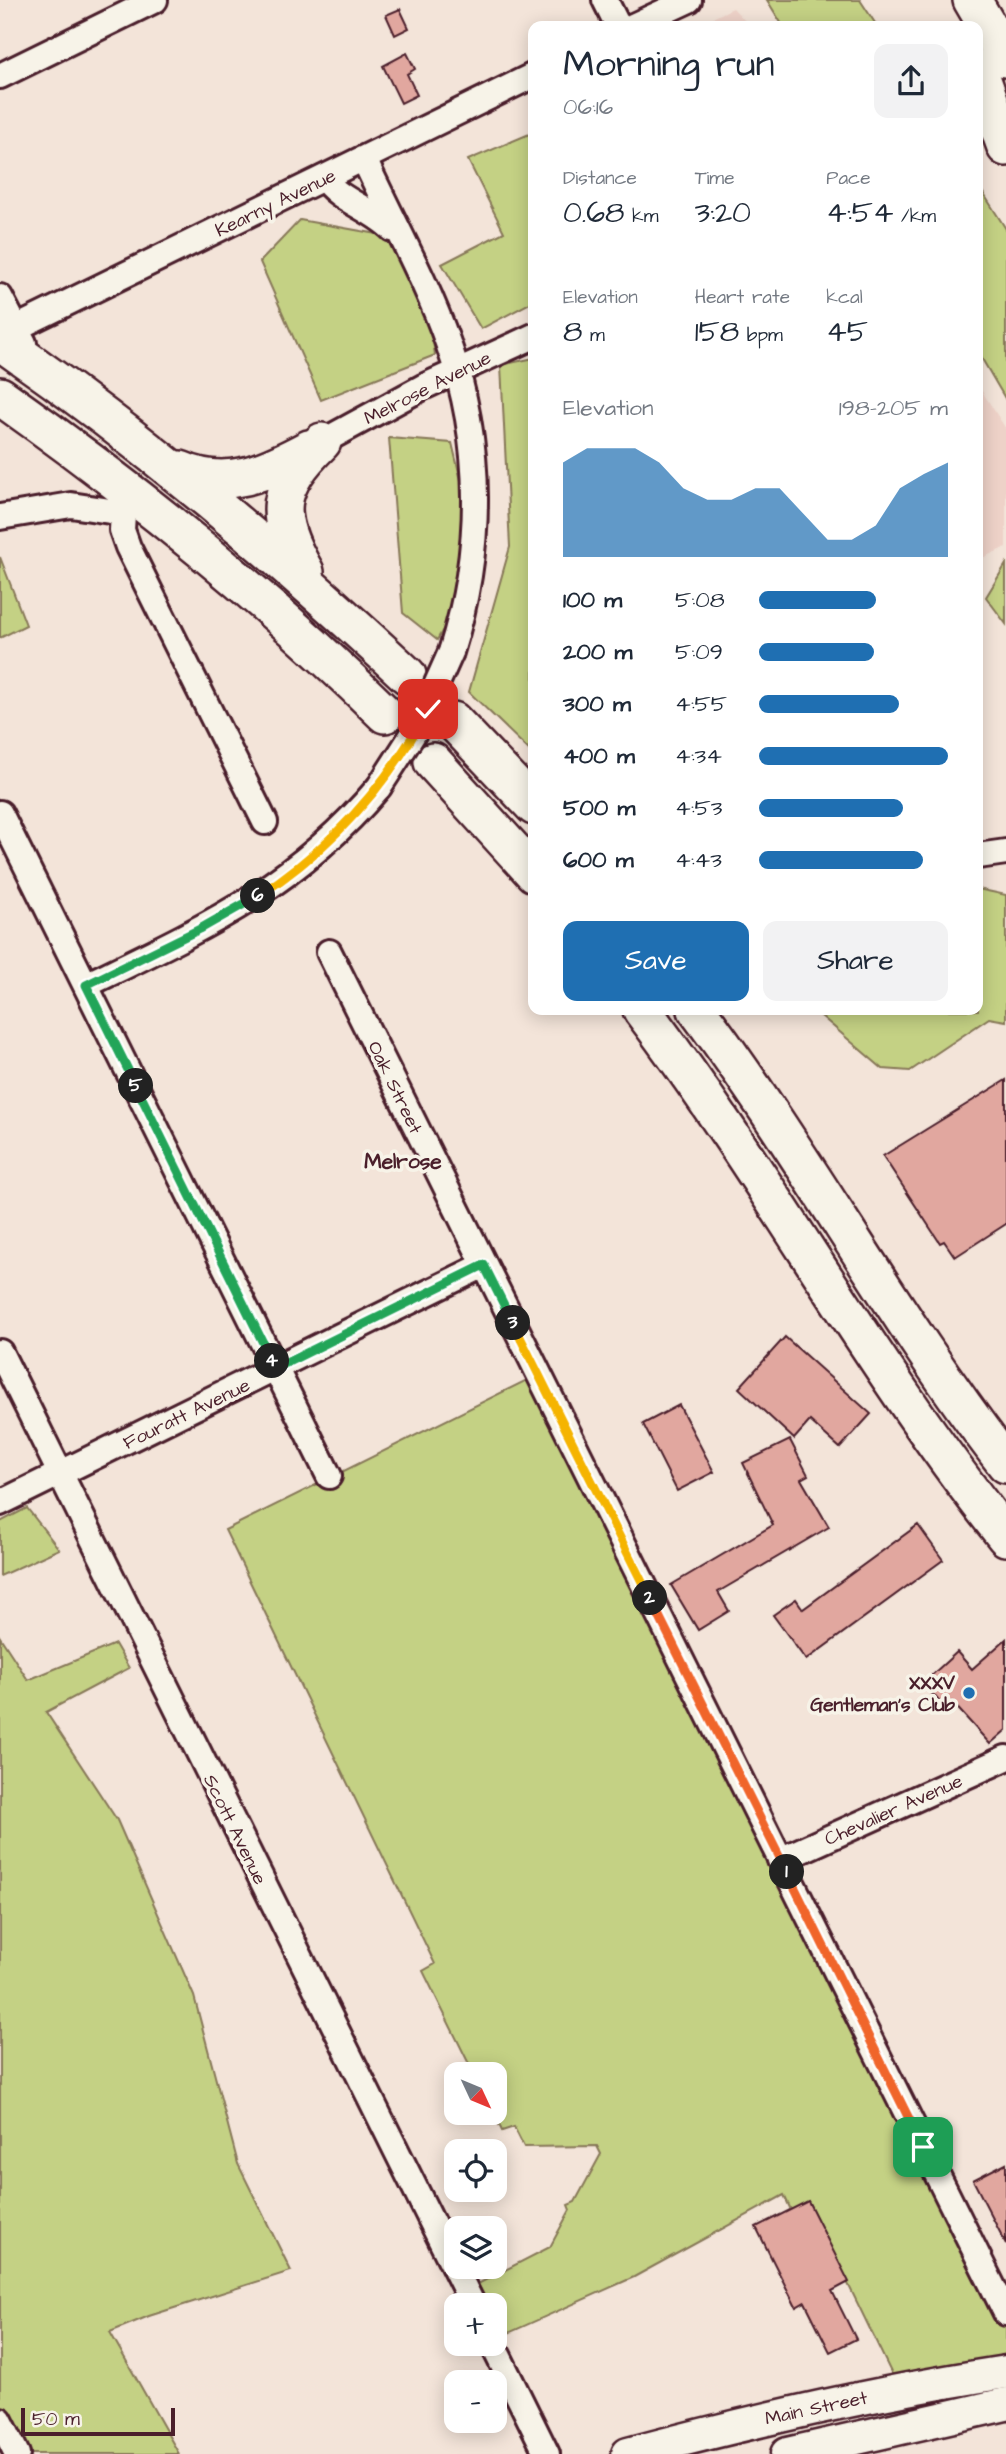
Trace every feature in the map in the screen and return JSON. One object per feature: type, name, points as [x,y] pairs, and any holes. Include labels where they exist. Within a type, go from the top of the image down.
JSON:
[{"type":"highway","points":[[955,0],[962,21]]},
{"type":"highway","points":[[972,0],[1006,58]]},
{"type":"highway","points":[[983,83],[1006,147]]},
{"type":"highway","points":[[8,335],[36,366],[165,463],[316,591],[407,675]]},
{"type":"highway","points":[[0,396],[189,537],[286,619],[386,714]]},
{"type":"highway","points":[[165,463],[211,480],[236,480],[280,464],[322,442]]},
{"type":"highway","points":[[316,591],[289,543],[281,517],[281,506],[291,477],[322,442]]},
{"type":"highway","points":[[123,513],[159,523],[189,537]]},
{"type":"highway","points":[[453,721],[528,800]]},
{"type":"highway","points":[[433,762],[528,866]]},
{"type":"highway","points":[[646,1015],[708,1102],[901,1397],[1006,1537]]},
{"type":"highway","points":[[700,1015],[936,1371],[1005,1462]]},
{"type":"main road","name":"Main Street","points":[[628,2454],[788,2412],[916,2386],[1006,2372]]},
{"type":"main road","name":"Main Street","points":[[793,2453],[1006,2404]]},
{"type":"main road","points":[[788,2412],[793,2453]]},
{"type":"street","points":[[0,76],[155,0]]},
{"type":"street","points":[[605,0],[616,21]]},
{"type":"street","points":[[644,21],[689,0]]},
{"type":"street","name":"Kearny Avenue","points":[[8,335],[528,78]]},
{"type":"street","points":[[86,985],[200,929],[276,884],[331,840],[379,787],[417,728],[451,652],[472,571],[477,487],[469,425],[456,370],[431,301],[364,159]]},
{"type":"street","points":[[324,178],[335,192],[375,213],[402,241]]},
{"type":"street","points":[[0,297],[8,335]]},
{"type":"street","name":"Melrose Avenue","points":[[322,442],[456,370],[528,338]]},
{"type":"street","points":[[0,517],[71,505],[123,513],[122,530],[128,547],[265,822]]},
{"type":"street","points":[[0,813],[329,1476]]},
{"type":"street","points":[[983,855],[1006,852]]},
{"type":"street","name":"Oak Street","points":[[329,953],[1006,2313]]},
{"type":"street","name":"Fouratt Avenue","points":[[0,1503],[484,1265]]},
{"type":"street","name":"Scott Avenue","points":[[0,1352],[467,2293]]},
{"type":"street","name":"Chevalier Avenue","points":[[780,1860],[1006,1758]]},
{"type":"street","points":[[498,2356],[547,2454]]},
{"type":"street","points":[[0,2420],[17,2454]]},
{"type":"shaded area","points":[[733,8],[745,21],[706,21]]},
{"type":"shaded area","points":[[983,393],[1006,429],[1006,547],[983,558]]},
{"type":"green space","points":[[767,0],[860,0],[874,21],[780,21]]},
{"type":"green space","points":[[528,135],[528,304],[481,329],[442,264],[504,232],[468,160]]},
{"type":"green space","points":[[983,193],[1006,229],[1006,400],[983,361]]},
{"type":"green space","points":[[300,220],[383,235],[426,290],[435,355],[321,400],[260,262]]},
{"type":"green space","points":[[528,359],[528,749],[469,692],[510,547],[501,365]]},
{"type":"green space","points":[[389,438],[452,443],[481,564],[437,640],[403,613]]},
{"type":"green space","points":[[0,557],[26,625],[0,638]]},
{"type":"green space","points":[[1006,564],[1006,624],[986,597]]},
{"type":"green space","points":[[983,890],[1006,895],[1006,1021],[989,1018],[910,1071],[883,1069],[820,1015],[983,1015]]},
{"type":"green space","points":[[539,1374],[1006,2313],[1006,2372],[899,2389],[808,2201],[791,2210],[784,2195],[634,2277],[507,2334],[507,2293],[467,2293],[466,2290],[487,2279],[507,2279],[507,2269],[550,2247],[570,2210],[568,2205],[575,2202],[601,2154],[597,2146],[524,2147],[514,2127],[502,2131],[499,2125],[508,2124],[508,2062],[468,2062],[423,1971],[435,1964],[225,1530]]},
{"type":"green space","points":[[27,1508],[59,1549],[0,1576],[0,1522]]},
{"type":"green space","points":[[0,1637],[28,1680],[115,1644],[129,1668],[46,1712],[117,1820],[194,1996],[238,2164],[291,2271],[149,2316],[110,2332],[179,2454],[17,2454],[0,2421]]},
{"type":"building","points":[[400,9],[409,28],[395,35],[386,15]]},
{"type":"building","points":[[407,53],[415,69],[407,74],[417,95],[401,103],[383,66]]},
{"type":"building","points":[[1006,1080],[1006,1224],[955,1257],[944,1241],[940,1243],[883,1156]]},
{"type":"building","points":[[785,1337],[871,1414],[840,1448],[810,1421],[794,1439],[739,1388]]},
{"type":"building","points":[[679,1405],[714,1472],[677,1491],[643,1424]]},
{"type":"building","points":[[790,1440],[808,1475],[801,1479],[829,1527],[718,1592],[729,1611],[698,1630],[671,1585],[773,1525],[743,1463]]},
{"type":"building","points":[[918,1525],[943,1560],[806,1660],[773,1615],[796,1599],[803,1609]]},
{"type":"building","name":"XXXV Gentleman's Club","points":[[1006,1639],[1006,1730],[990,1744],[952,1702],[945,1708],[923,1683],[957,1652],[972,1669]]},
{"type":"building","points":[[1006,2163],[1006,2244],[973,2180]]},
{"type":"building","points":[[808,2201],[849,2282],[832,2291],[856,2339],[830,2352],[805,2302],[796,2307],[756,2227]]},
{"type":"place","name":"XXXV Gentleman's Club","points":[[969,1693]]},
{"type":"district","name":"Melrose","points":[[403,1161]]},
{"type":"route","points":[[428,709],[379,787],[346,826],[295,871],[219,919],[86,985],[276,1368],[484,1265],[923,2147]]}]
